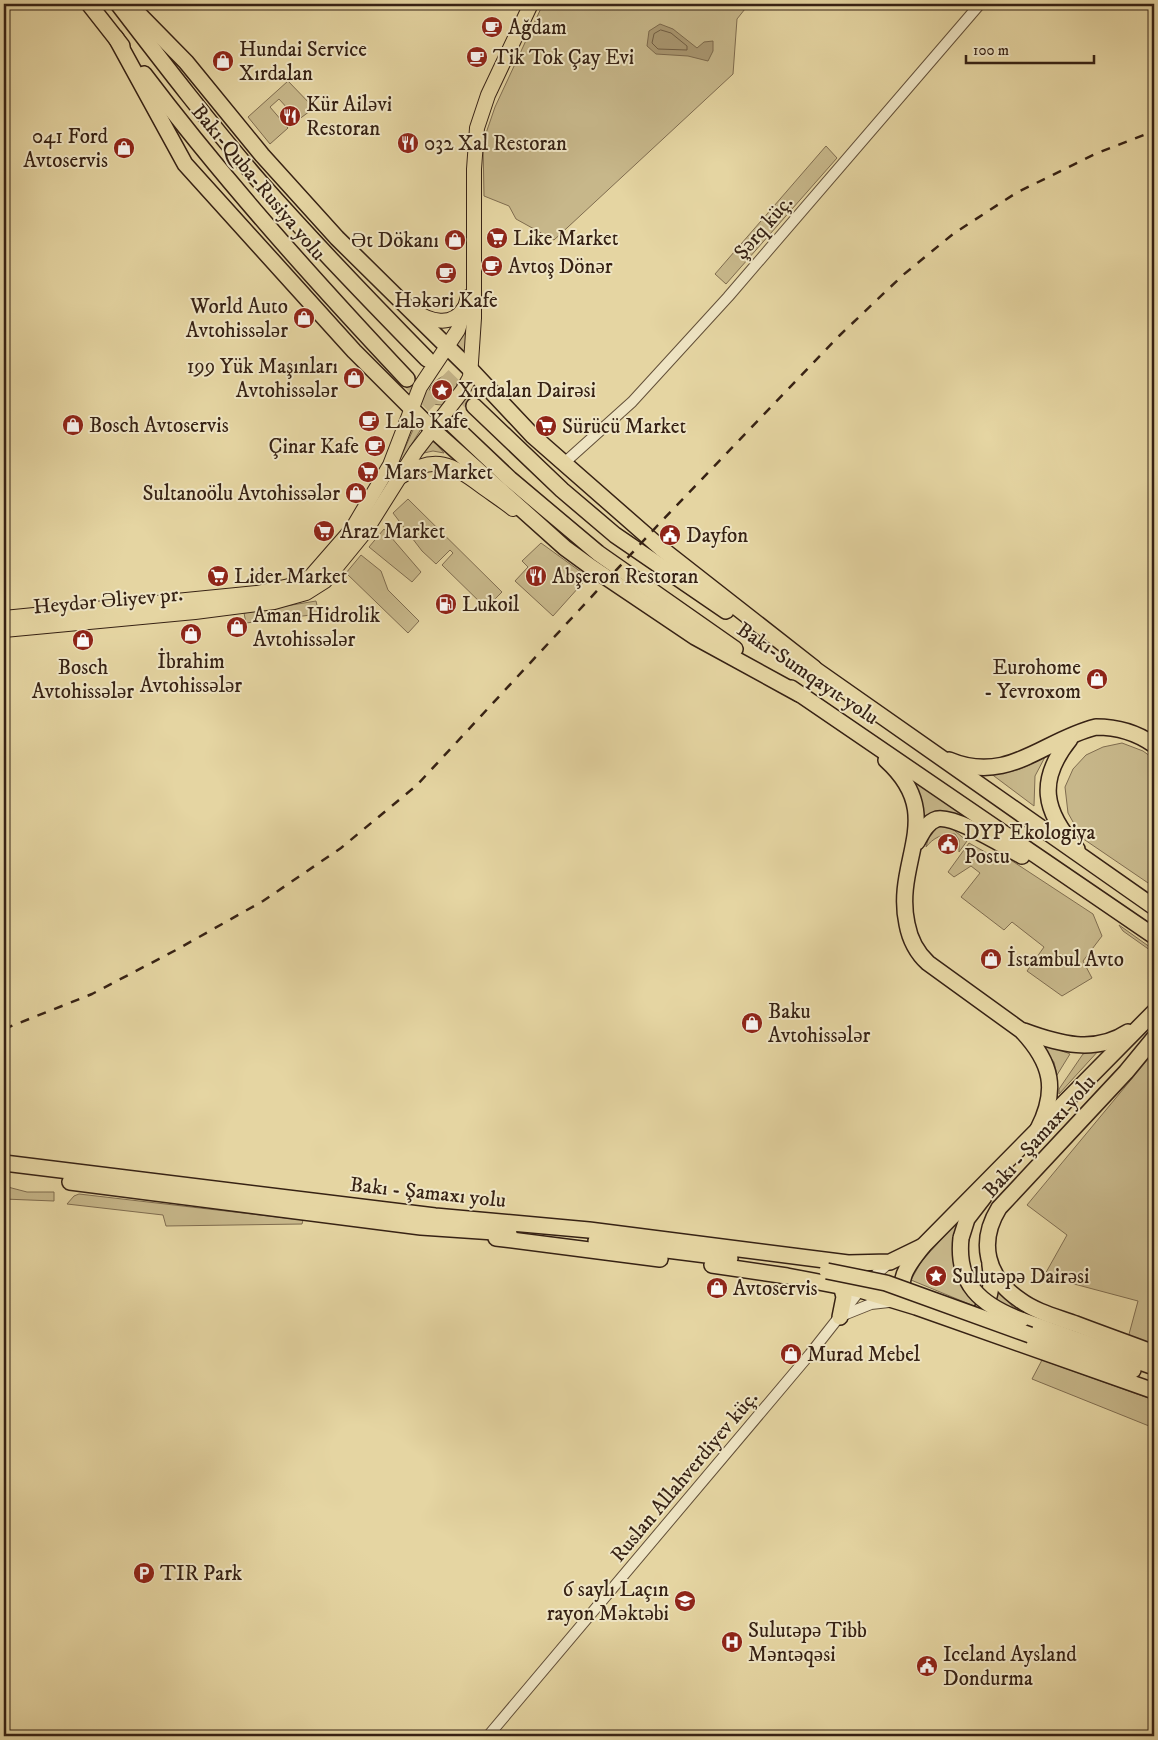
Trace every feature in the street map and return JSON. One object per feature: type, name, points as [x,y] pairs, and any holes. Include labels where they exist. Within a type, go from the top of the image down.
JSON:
[{"type":"highway","name":"Bakı-Quba-Rusiya yolu","points":[[89,4],[242,197],[320,286],[407,379]]},
{"type":"highway","name":"Bakı-Quba-Rusiya yolu","points":[[118,4],[195,103],[260,181],[339,269],[427,359]]},
{"type":"highway","points":[[129,4],[186,62],[286,182],[381,284],[472,371],[564,464],[662,549],[814,668]]},
{"type":"highway","points":[[116,38],[184,164],[294,287],[432,429],[565,548],[695,637],[799,694]]},
{"type":"highway","name":"Bakı-Sumqayıt yolu","points":[[474,406],[562,490],[615,535],[814,668],[927,750],[1154,908]]},
{"type":"highway","name":"Bakı-Sumqayıt yolu","points":[[454,425],[510,479],[598,553],[799,694],[1154,936]]},
{"type":"highway","points":[[927,750],[956,763],[976,768],[991,768],[1021,761],[1073,735],[1096,727],[1112,727],[1128,731],[1154,745]]},
{"type":"highway","points":[[856,732],[896,770],[911,792],[917,817],[914,848],[906,876],[903,902],[908,932],[916,950],[928,963],[1022,1031],[1034,1044],[1044,1060],[1051,1088],[1048,1110],[1038,1129]]},
{"type":"highway","points":[[1073,735],[1059,753],[1050,770],[1047,790],[1048,800],[1054,819],[1093,867]]},
{"type":"highway","points":[[914,848],[930,822],[948,820],[999,844],[1094,895]]},
{"type":"highway","points":[[1022,1031],[1060,1043],[1084,1046],[1108,1042],[1151,1015]]},
{"type":"highway","points":[[1151,1015],[1142,1031],[1122,1056],[974,1208],[967,1219],[961,1238],[963,1267],[970,1285],[991,1307],[1154,1367]]},
{"type":"highway","name":"Bakı - Şamaxı yolu","points":[[923,1246],[1151,1015]]},
{"type":"highway","name":"Bakı - Şamaxı yolu","points":[[946,1318],[969,1318],[984,1309],[991,1293],[986,1237],[1000,1208],[1120,1079],[1154,1038]]},
{"type":"highway","name":"Bakı - Şamaxı yolu","points":[[4,1164],[435,1216],[608,1232],[848,1263],[890,1262]]},
{"type":"highway","name":"Bakı - Şamaxı yolu","points":[[4,1174],[421,1227],[587,1251],[729,1267],[841,1285],[916,1307],[1154,1391]]},
{"type":"highway","name":"Bakı - Şamaxı yolu","points":[[421,1227],[524,1233],[598,1241],[795,1266],[872,1279],[1030,1336],[1154,1377]]},
{"type":"highway","points":[[890,1262],[908,1256],[923,1246]]},
{"type":"highway","points":[[916,1307],[906,1300],[902,1284],[907,1268],[923,1246]]},
{"type":"highway","points":[[988,1256],[1004,1285],[1020,1300],[1033,1308],[1154,1353]]},
{"type":"highway","points":[[840,1317],[844,1297],[841,1285],[853,1284],[858,1278],[855,1267],[848,1263]]},
{"type":"main road","points":[[432,429],[463,390],[472,371],[476,209],[475,144],[480,116],[530,4]]},
{"type":"main road","points":[[411,408],[420,387],[448,348],[458,330],[467,303],[475,264]]},
{"type":"main road","points":[[381,284],[416,312],[436,321],[452,320],[462,312],[467,303]]},
{"type":"main road","name":"Heydər Əliyev pr.","points":[[4,630],[195,612],[294,598],[318,587],[351,540],[398,446],[411,408]]},
{"type":"main road","name":"Heydər Əliyev pr.","points":[[4,618],[271,591],[302,581],[312,576],[378,513],[397,479],[432,429]]},
{"type":"main road","points":[[397,479],[421,465],[432,463],[452,466],[565,548]]},
{"type":"street","name":"Şərq küç.","points":[[564,464],[632,402],[728,297],[980,4]]},
{"type":"street","name":"Ruslan Allahverdiyev küç.","points":[[488,1736],[810,1354],[860,1290],[873,1275],[890,1262]]},
{"type":"street","points":[[840,1317],[871,1304],[900,1302]]},
{"type":"shaded area","points":[[543,4],[749,4],[737,19],[733,74],[554,240],[516,219],[509,206],[484,196],[483,142],[495,107]]},
{"type":"shaded area","points":[[288,81],[314,108],[298,120],[279,99],[270,107],[288,128],[270,144],[248,117]]},
{"type":"shaded area","points":[[826,146],[837,158],[726,284],[715,274]]},
{"type":"shaded area","points":[[468,315],[465,359],[455,350]]},
{"type":"shaded area","name":"Xırdalan Dairəsi","points":[[449,375],[456,379],[457,388],[442,405],[431,404],[427,399],[427,395],[431,387],[440,378]]},
{"type":"shaded area","points":[[416,423],[421,429],[394,473]]},
{"type":"shaded area","points":[[431,438],[444,453],[433,451],[419,454]]},
{"type":"shaded area","points":[[408,499],[502,592],[486,608],[442,565],[453,553],[450,550],[436,564],[422,551],[393,513]]},
{"type":"shaded area","points":[[384,529],[421,572],[412,582],[369,547]]},
{"type":"shaded area","points":[[541,543],[588,577],[553,616],[515,581],[528,567],[522,561]]},
{"type":"shaded area","points":[[361,555],[381,571],[388,590],[419,621],[408,633],[346,573]]},
{"type":"shaded area","points":[[316,601],[319,614],[246,623],[244,613]]},
{"type":"shaded area","points":[[1122,743],[1143,751],[1154,759],[1154,887],[1082,838],[1068,813],[1065,787],[1073,769],[1086,755],[1103,747]]},
{"type":"shaded area","points":[[1045,757],[1035,776],[1034,806],[990,773],[1019,770]]},
{"type":"shaded area","points":[[909,777],[997,838],[943,814],[922,824],[920,800],[916,788]]},
{"type":"shaded area","points":[[937,825],[949,826],[967,841],[959,852],[959,840],[955,834],[946,834],[939,837],[926,847],[931,829]]},
{"type":"shaded area","points":[[969,843],[994,857],[1000,853],[1093,914],[1102,936],[1083,961],[1092,978],[1062,996],[1027,971],[1044,947],[1012,922],[1004,930],[961,897],[980,873],[971,866],[954,877],[948,872]]},
{"type":"shaded area","points":[[1119,925],[1154,950],[1154,953],[1123,931]]},
{"type":"shaded area","points":[[1037,1040],[1070,1054],[1057,1075],[1054,1062]]},
{"type":"shaded area","points":[[1100,1049],[1059,1094],[1059,1089],[1083,1054]]},
{"type":"shaded area","points":[[1154,1052],[1154,1347],[1128,1338],[1138,1301],[1044,1276],[1067,1235],[1027,1205]]},
{"type":"shaded area","points":[[4,1186],[27,1192],[54,1192],[54,1201],[4,1199]]},
{"type":"shaded area","points":[[79,1194],[303,1220],[302,1224],[166,1226],[163,1215],[67,1204],[74,1196]]},
{"type":"shaded area","points":[[964,1214],[956,1240],[991,1313],[911,1280],[921,1262]]},
{"type":"shaded area","points":[[997,1287],[1012,1306],[1025,1315],[994,1301]]},
{"type":"shaded area","points":[[1042,1360],[1154,1400],[1154,1428],[1032,1379]]},
{"type":"water","points":[[660,24],[673,29],[697,48],[704,42],[713,41],[713,51],[708,61],[688,56],[656,54],[647,46],[649,31]]},
{"type":"tunnel","points":[[427,359],[474,406]]},
{"type":"tunnel","points":[[407,379],[452,424]]},
{"type":"railway","points":[[4,1029],[92,994],[176,950],[263,901],[341,848],[417,785],[658,525],[839,336],[903,275],[953,234],[1016,193],[1095,154],[1154,131]]},
{"type":"place","name":"Ağdam","points":[[492,27]]},
{"type":"place","name":"Tik Tok Çay Evi","points":[[477,57]]},
{"type":"place","name":"Hundai Service Xırdalan","points":[[223,61]]},
{"type":"place","name":"Kür Ailəvi Restoran","points":[[290,116]]},
{"type":"place","name":"032 Xal Restoran","points":[[408,143]]},
{"type":"place","name":"041 Ford Avtoservis","points":[[124,148]]},
{"type":"place","name":"Like Market","points":[[497,238]]},
{"type":"place","name":"Ət Dökanı","points":[[455,240]]},
{"type":"place","name":"Avtoş Dönər","points":[[492,266]]},
{"type":"place","name":"Həkəri Kafe","points":[[446,273]]},
{"type":"place","name":"World Auto Avtohissələr","points":[[304,318]]},
{"type":"place","name":"199 Yük Maşınları Avtohissələr","points":[[354,378]]},
{"type":"place","name":"Xırdalan Dairəsi","points":[[442,390]]},
{"type":"place","name":"Lalə Kafe","points":[[369,421]]},
{"type":"place","name":"Bosch Avtoservis","points":[[73,425]]},
{"type":"place","name":"Sürücü Market","points":[[546,426]]},
{"type":"place","name":"Çinar Kafe","points":[[375,446]]},
{"type":"place","name":"Mars Market","points":[[368,472]]},
{"type":"place","name":"Sultanoölu Avtohissələr","points":[[356,493]]},
{"type":"place","name":"Araz Market","points":[[324,531]]},
{"type":"place","name":"Dayfon","points":[[670,535]]},
{"type":"place","name":"Lider Market","points":[[218,576]]},
{"type":"place","name":"Abşeron Restoran","points":[[536,576]]},
{"type":"place","name":"Lukoil","points":[[446,604]]},
{"type":"place","name":"Aman Hidrolik Avtohissələr","points":[[237,627]]},
{"type":"place","name":"İbrahim Avtohissələr","points":[[191,634]]},
{"type":"place","name":"Bosch Avtohissələr","points":[[83,640]]},
{"type":"place","name":"Eurohome - Yevroxom","points":[[1097,679]]},
{"type":"place","name":"DYP Ekologiya Postu","points":[[948,844]]},
{"type":"place","name":"İstambul Avto","points":[[991,959]]},
{"type":"place","name":"Baku Avtohissələr","points":[[752,1023]]},
{"type":"place","name":"Sulutəpə Dairəsi","points":[[936,1276]]},
{"type":"place","name":"Avtoservis","points":[[717,1288]]},
{"type":"place","name":"Murad Mebel","points":[[791,1354]]},
{"type":"place","name":"TIR Park","points":[[144,1573]]},
{"type":"place","name":"6 saylı Laçın rayon Məktəbi","points":[[685,1601]]},
{"type":"place","name":"Sulutəpə Tibb Məntəqəsi","points":[[732,1642]]},
{"type":"place","name":"Iceland Aysland Dondurma","points":[[927,1666]]}]
